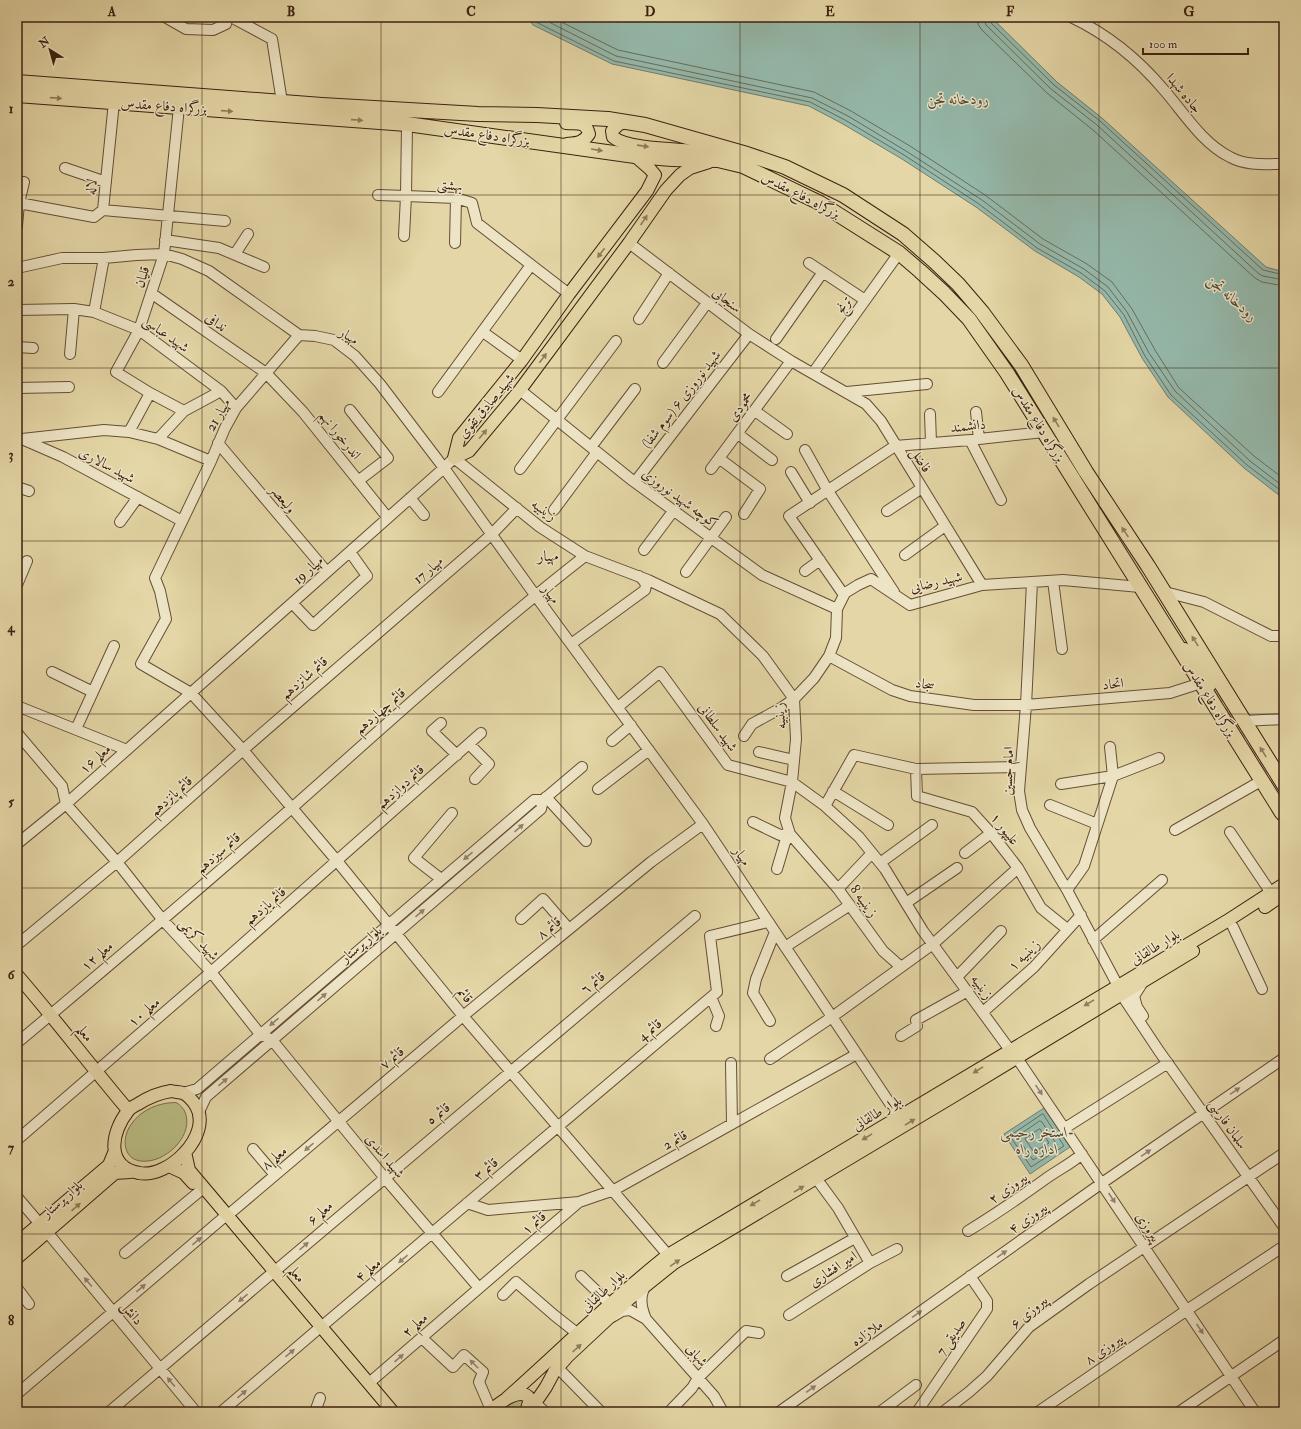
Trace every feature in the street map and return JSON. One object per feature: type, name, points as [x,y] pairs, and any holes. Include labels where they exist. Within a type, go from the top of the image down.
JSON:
[{"type":"highway","name":"بزرگراه دفاع مقدس","points":[[17,82],[282,102],[478,114],[608,119],[645,125],[709,142],[785,167],[843,195],[902,234],[958,284],[982,312],[1021,365],[1086,472],[1164,592],[1284,785]]},
{"type":"highway","name":"بزرگراه دفاع مقدس","points":[[17,95],[407,124],[635,156],[672,159],[718,160],[743,166],[820,202],[898,253],[939,288],[969,319],[1000,362],[1168,631],[1206,684],[1261,781],[1281,807]]},
{"type":"main road","points":[[478,114],[584,125],[588,128],[589,134],[586,140],[580,143],[560,145]]},
{"type":"main road","points":[[624,122],[612,131],[613,137],[618,141],[644,146],[699,152],[743,166]]},
{"type":"main road","points":[[635,156],[655,175],[652,182]]},
{"type":"main road","name":"شهید صادق تقوی","points":[[454,458],[469,451],[520,390],[629,243],[662,194],[680,175],[690,168],[718,160]]},
{"type":"main road","points":[[652,182],[665,174],[668,179],[662,194]]},
{"type":"main road","name":"شهید صادق تقوی","points":[[454,458],[459,438],[522,360],[569,294],[636,206],[652,182]]},
{"type":"main road","name":"بلوار طالقانی","points":[[530,1409],[558,1368],[609,1319],[674,1263],[816,1178],[939,1099],[1121,988],[1284,884]]},
{"type":"main road","name":"بلوار طالقانی","points":[[1121,988],[1143,981],[1233,927],[1284,894]]},
{"type":"main road","name":"معلم","points":[[17,975],[51,1014],[128,1110]]},
{"type":"main road","points":[[171,1091],[184,1093],[193,1101],[199,1112],[200,1124],[197,1136],[185,1152],[169,1166],[154,1173],[142,1174],[130,1172],[120,1164],[114,1153],[114,1141],[117,1130],[128,1110],[160,1093],[171,1091]]},
{"type":"main road","name":"بلوار طالقانی","points":[[490,1411],[534,1374],[641,1276],[668,1255],[899,1118],[939,1099]]},
{"type":"main road","name":"معلم","points":[[185,1152],[189,1170],[385,1412]]},
{"type":"main road","name":"بلوار پرستار","points":[[17,1258],[43,1228],[109,1165],[114,1153]]},
{"type":"main road","name":"معلم","points":[[169,1166],[184,1173],[226,1217]]},
{"type":"main road","name":"بلوار پرستار","points":[[17,1243],[43,1228],[115,1173],[130,1172]]},
{"type":"main road","name":"معلم","points":[[319,1329],[369,1383],[393,1412]]},
{"type":"main road","points":[[534,1374],[532,1383],[535,1388],[541,1388],[550,1379]]},
{"type":"main road","points":[[507,1398],[517,1394],[524,1394],[528,1396],[530,1400],[530,1409]]},
{"type":"street","points":[[165,17],[186,29],[213,30],[226,24],[227,17]]},
{"type":"street","points":[[231,17],[272,39],[282,102]]},
{"type":"street","name":"جاده شهدا","points":[[1074,18],[1097,31],[1124,50],[1164,90],[1196,130],[1230,157],[1244,162],[1258,164],[1284,164]]},
{"type":"street","name":"لاله","points":[[19,203],[94,217],[103,210],[114,102]]},
{"type":"street","name":"قلیان","points":[[179,107],[164,254],[139,330],[116,372],[150,393],[184,411]]},
{"type":"street","points":[[404,236],[407,124]]},
{"type":"street","points":[[65,168],[106,182]]},
{"type":"street","points":[[17,226],[19,203],[24,182]]},
{"type":"street","name":"بهشتی","points":[[378,195],[456,198],[472,203],[478,223],[569,294]]},
{"type":"street","points":[[454,243],[456,198]]},
{"type":"street","points":[[103,210],[168,215],[225,222]]},
{"type":"street","points":[[235,254],[248,234]]},
{"type":"street","points":[[166,240],[219,248],[264,267]]},
{"type":"street","name":"سنجابی","points":[[629,243],[749,334],[791,361],[813,373]]},
{"type":"street","name":"ترنج","points":[[813,373],[898,253]]},
{"type":"street","points":[[17,268],[62,258],[104,258],[164,254],[182,259],[209,271],[298,335]]},
{"type":"street","points":[[94,312],[104,258]]},
{"type":"street","points":[[809,263],[865,300]]},
{"type":"street","points":[[438,392],[531,265]]},
{"type":"street","points":[[776,340],[823,272]]},
{"type":"street","points":[[639,319],[669,273]]},
{"type":"street","name":"ندافی","points":[[151,294],[266,373]]},
{"type":"street","points":[[663,363],[707,303]]},
{"type":"street","name":"شهید عباسی","points":[[17,310],[74,310],[94,312],[139,330],[221,391],[236,408]]},
{"type":"street","points":[[70,354],[74,310]]},
{"type":"street","points":[[483,332],[522,360]]},
{"type":"street","name":"شهید نوروزی ۶ (سوم شفا)","points":[[635,482],[749,334]]},
{"type":"street","name":"مهیار 21","points":[[191,693],[141,664],[166,619],[160,591],[155,578],[236,408],[298,335]]},
{"type":"street","name":"مهیار","points":[[298,335],[315,336],[334,340],[355,356],[380,384],[444,468],[491,535],[703,824],[899,1118]]},
{"type":"street","points":[[520,469],[616,341]]},
{"type":"street","points":[[17,347],[33,348]]},
{"type":"street","name":"محمودی","points":[[711,469],[720,459],[791,361]]},
{"type":"street","name":"اندرخورا نهم","points":[[266,373],[303,412],[388,518]]},
{"type":"street","name":"فاضل","points":[[813,373],[866,404],[881,421],[982,585]]},
{"type":"street","points":[[847,392],[928,384]]},
{"type":"street","points":[[17,388],[69,387]]},
{"type":"street","points":[[554,510],[635,389]]},
{"type":"street","name":"کوچه شهید نوروزی","points":[[520,390],[635,482],[762,574],[837,608]]},
{"type":"street","points":[[158,439],[184,411],[221,391]]},
{"type":"street","points":[[129,432],[150,393]]},
{"type":"street","points":[[350,410],[388,458],[358,481]]},
{"type":"street","points":[[755,411],[787,434]]},
{"type":"street","points":[[976,412],[974,440],[1001,500]]},
{"type":"street","points":[[930,414],[931,444]]},
{"type":"street","points":[[20,439],[104,430],[129,432],[158,439],[211,461]]},
{"type":"street","name":"دانشمند","points":[[895,446],[974,440],[1044,432]]},
{"type":"street","points":[[738,434],[772,460]]},
{"type":"street","name":"شهید سالاری","points":[[20,439],[63,457],[182,521]]},
{"type":"street","name":"ولیعصر","points":[[218,443],[327,572]]},
{"type":"street","points":[[744,736],[752,724],[781,708],[794,698],[814,678],[829,656],[836,638],[837,608],[844,594],[789,516],[895,446]]},
{"type":"street","points":[[805,450],[828,491],[897,597]]},
{"type":"street","name":"مهیار 19","points":[[191,693],[454,458]]},
{"type":"street","name":"زینبیه","points":[[454,458],[540,527],[585,556],[639,576],[720,614],[763,656],[794,698],[796,739],[792,782],[825,806],[859,837],[880,863],[923,932],[1014,1054]]},
{"type":"street","points":[[720,459],[760,489],[744,514]]},
{"type":"street","points":[[791,472],[810,503]]},
{"type":"street","points":[[17,487],[29,491]]},
{"type":"street","points":[[887,511],[922,488]]},
{"type":"street","points":[[120,522],[138,496]]},
{"type":"street","points":[[410,498],[424,515]]},
{"type":"street","name":"مهیار 17","points":[[384,627],[491,535],[517,508]]},
{"type":"street","points":[[644,550],[674,510]]},
{"type":"street","points":[[686,572],[726,516]]},
{"type":"street","points":[[905,555],[946,526]]},
{"type":"street","points":[[292,603],[313,625],[367,576],[350,552]]},
{"type":"street","name":"قائم چهاردهم","points":[[292,808],[487,636],[535,595],[585,556]]},
{"type":"street","points":[[805,571],[820,560]]},
{"type":"street","points":[[17,585],[27,561]]},
{"type":"street","points":[[571,644],[645,590],[646,585],[639,576]]},
{"type":"street","name":"شهید رضایی","points":[[844,594],[871,579],[910,605],[982,585],[1063,580],[1140,586]]},
{"type":"street","points":[[1053,581],[1062,649]]},
{"type":"street","name":"امام حسین","points":[[1032,582],[1026,705],[1019,792],[1022,810],[1030,828],[1067,890],[1093,940],[1121,988]]},
{"type":"street","points":[[1164,592],[1204,602],[1271,636],[1284,636]]},
{"type":"street","name":"قائم شانزدهم","points":[[243,750],[384,627]]},
{"type":"street","points":[[76,729],[114,646]]},
{"type":"street","name":"سجاد","points":[[829,656],[892,690],[910,696],[974,705],[1026,705]]},
{"type":"street","points":[[52,672],[93,692]]},
{"type":"street","name":"شهید سلطانی","points":[[618,707],[660,672],[728,764],[792,782]]},
{"type":"street","name":"اتحاد","points":[[1026,705],[1170,693],[1206,684]]},
{"type":"street","name":"قائم","points":[[191,693],[243,750],[337,861],[510,1071],[614,1190],[668,1255]]},
{"type":"street","name":"معلم ۱۶","points":[[17,844],[66,804],[191,693]]},
{"type":"street","points":[[17,706],[127,750]]},
{"type":"street","points":[[1244,721],[1284,719]]},
{"type":"street","points":[[441,723],[432,731],[456,755]]},
{"type":"street","points":[[612,741],[631,725]]},
{"type":"street","points":[[17,732],[62,786],[66,804]]},
{"type":"street","name":"قائم دوازدهم","points":[[337,861],[481,733]]},
{"type":"street","points":[[469,744],[489,764],[474,779]]},
{"type":"street","points":[[1067,890],[1084,866],[1113,776],[1110,747]]},
{"type":"street","name":"قائم پانزدهم","points":[[17,945],[117,862],[243,750]]},
{"type":"street","points":[[598,789],[649,750]]},
{"type":"street","points":[[759,752],[794,760]]},
{"type":"street","points":[[825,806],[854,755],[916,768],[1021,767]]},
{"type":"street","points":[[1061,784],[1113,776],[1159,758]]},
{"type":"street","name":"بلوار پرستار","points":[[184,1093],[198,1088],[534,800],[544,798],[582,767]]},
{"type":"street","name":"علیپور ۱","points":[[916,768],[917,796],[972,812],[991,833],[1018,868],[1041,908],[1067,929]]},
{"type":"street","points":[[1175,830],[1261,781]]},
{"type":"street","points":[[792,782],[785,818],[790,834],[838,889]]},
{"type":"street","points":[[833,791],[888,825]]},
{"type":"street","points":[[544,798],[586,841]]},
{"type":"street","name":"بلوار پرستار","points":[[199,1112],[206,1097],[541,809],[544,798]]},
{"type":"street","name":"شهید کریمی","points":[[66,804],[117,862],[162,919],[211,972],[260,1034]]},
{"type":"street","points":[[1050,805],[1097,824]]},
{"type":"street","name":"قائم سیزدهم","points":[[162,919],[292,808]]},
{"type":"street","points":[[442,879],[414,858],[452,813]]},
{"type":"street","points":[[753,822],[780,835],[790,834]]},
{"type":"street","name":"قائم ٨","points":[[464,1016],[651,862],[703,824]]},
{"type":"street","points":[[880,863],[932,826]]},
{"type":"street","points":[[1230,832],[1271,893]]},
{"type":"street","points":[[965,853],[991,833]]},
{"type":"street","points":[[777,869],[784,842],[790,834]]},
{"type":"street","name":"زینبیه 8","points":[[872,853],[838,889],[883,951],[901,967]]},
{"type":"street","name":"قائم یازدهم","points":[[211,972],[337,861]]},
{"type":"street","points":[[906,903],[958,868]]},
{"type":"street","points":[[770,1059],[832,1017],[933,944],[1018,868]]},
{"type":"street","points":[[1093,940],[1162,880]]},
{"type":"street","points":[[521,919],[543,899],[569,929]]},
{"type":"street","points":[[785,947],[850,905]]},
{"type":"street","name":"زینبیه ۱","points":[[983,1012],[1034,967],[1081,915]]},
{"type":"street","name":"قائم ٦","points":[[510,1071],[694,916]]},
{"type":"street","name":"معلم ١٢","points":[[17,1043],[162,919]]},
{"type":"street","points":[[716,1026],[718,1016],[711,997],[717,992],[710,936],[768,922]]},
{"type":"street","points":[[1233,927],[1262,989]]},
{"type":"street","points":[[957,977],[1001,931]]},
{"type":"street","points":[[770,1021],[753,993],[756,979],[776,932]]},
{"type":"street","name":"معلم ١٠","points":[[17,1140],[211,972]]},
{"type":"street","name":"سلمان فارسی","points":[[1143,981],[1134,996],[1138,1007],[1150,1027],[1150,1036]]},
{"type":"street","name":"سلمان فارسی","points":[[1121,988],[1168,1063],[1284,1227]]},
{"type":"street","points":[[901,1036],[917,1026],[916,1020],[968,991]]},
{"type":"street","name":"قائم 4","points":[[559,1127],[711,997]]},
{"type":"street","name":"قائم ٧","points":[[338,1122],[464,1016]]},
{"type":"street","points":[[260,1034],[272,1040]]},
{"type":"street","name":"شهید اسدی","points":[[272,1040],[338,1122],[479,1288]]},
{"type":"street","name":"قائم 2","points":[[614,1190],[857,1054]]},
{"type":"street","name":"پیروزی","points":[[1014,1054],[1255,1412]]},
{"type":"street","name":"پیروزی ۴","points":[[970,1276],[1284,1058]]},
{"type":"street","points":[[1065,1128],[1168,1063]]},
{"type":"street","points":[[732,1064],[732,1124]]},
{"type":"street","name":"قائم ٥","points":[[384,1177],[510,1071]]},
{"type":"street","name":"معلم ۸","points":[[17,1394],[338,1122]]},
{"type":"street","name":"قائم ٣","points":[[432,1234],[559,1127]]},
{"type":"street","points":[[253,1149],[275,1175]]},
{"type":"street","name":"پیروزی ۶","points":[[943,1412],[987,1376],[1029,1327],[1089,1284],[1284,1153]]},
{"type":"street","name":"پیروزی ٢","points":[[968,1231],[1014,1202],[1082,1154]]},
{"type":"street","name":"معلم ۶","points":[[109,1412],[384,1177]]},
{"type":"street","name":"امیر افشاری","points":[[789,1315],[870,1263],[838,1208],[816,1178]]},
{"type":"street","name":"قائم ١","points":[[479,1288],[579,1202],[614,1190]]},
{"type":"street","points":[[125,1253],[200,1191]]},
{"type":"street","name":"دانش","points":[[17,1197],[196,1412]]},
{"type":"street","points":[[467,1203],[488,1210],[579,1202]]},
{"type":"street","name":"معلم ۴","points":[[221,1412],[432,1234]]},
{"type":"street","points":[[787,1276],[856,1238]]},
{"type":"street","name":"پیروزی ٨","points":[[1038,1412],[1186,1310],[1284,1246]]},
{"type":"street","points":[[870,1263],[897,1249]]},
{"type":"street","points":[[581,1276],[610,1304]]},
{"type":"street","name":"ملازاده","points":[[779,1412],[970,1276]]},
{"type":"street","name":"صدیقی 7","points":[[917,1412],[987,1309],[987,1301],[970,1276]]},
{"type":"street","points":[[503,1295],[516,1282],[578,1334]]},
{"type":"street","points":[[646,1319],[642,1304],[642,1292],[648,1284]]},
{"type":"street","points":[[17,1288],[29,1304]]},
{"type":"street","name":"معلم ٢","points":[[369,1383],[479,1288]]},
{"type":"street","points":[[609,1319],[622,1311],[630,1310],[646,1319]]},
{"type":"street","name":"شهابی","points":[[646,1319],[714,1396],[723,1412]]},
{"type":"street","points":[[669,1412],[692,1388],[698,1378],[746,1331],[759,1333]]},
{"type":"street","points":[[422,1338],[453,1367],[464,1355],[483,1372],[479,1382],[490,1411]]},
{"type":"street","points":[[1179,1412],[1284,1340]]},
{"type":"street","points":[[558,1368],[601,1412]]},
{"type":"street","points":[[880,1412],[916,1385]]},
{"type":"street","points":[[315,1412],[320,1398]]},
{"type":"street","points":[[530,1409],[545,1412]]},
{"type":"green space","points":[[533,806],[536,808],[399,926],[396,922]]},
{"type":"green space","points":[[383,934],[387,939],[279,1030],[275,1026]]},
{"type":"green space","points":[[261,1040],[263,1043],[203,1095],[199,1091]]},
{"type":"green space","points":[[177,1103],[184,1111],[187,1120],[183,1137],[178,1144],[164,1156],[148,1161],[134,1159],[127,1151],[125,1145],[125,1139],[130,1126],[142,1113],[157,1105]]},
{"type":"green space","points":[[521,1397],[527,1401],[524,1412],[493,1412]]},
{"type":"water","name":"رودخانه تجن","points":[[527,17],[991,17],[1057,82],[1102,118],[1266,267],[1284,272],[1284,499],[1244,468],[1168,397],[1142,358],[1120,317],[1102,294],[1079,277],[1035,251],[976,207],[902,159],[809,106],[612,64],[533,25]]},
{"type":"water","name":"استخر رحیمی- اداره راه","points":[[1044,1108],[1070,1147],[1030,1174],[1004,1134]]},
{"type":"tunnel","points":[[1214,691],[1284,799]]},
{"type":"district","name":"مهیار","points":[[548,556]]}]
